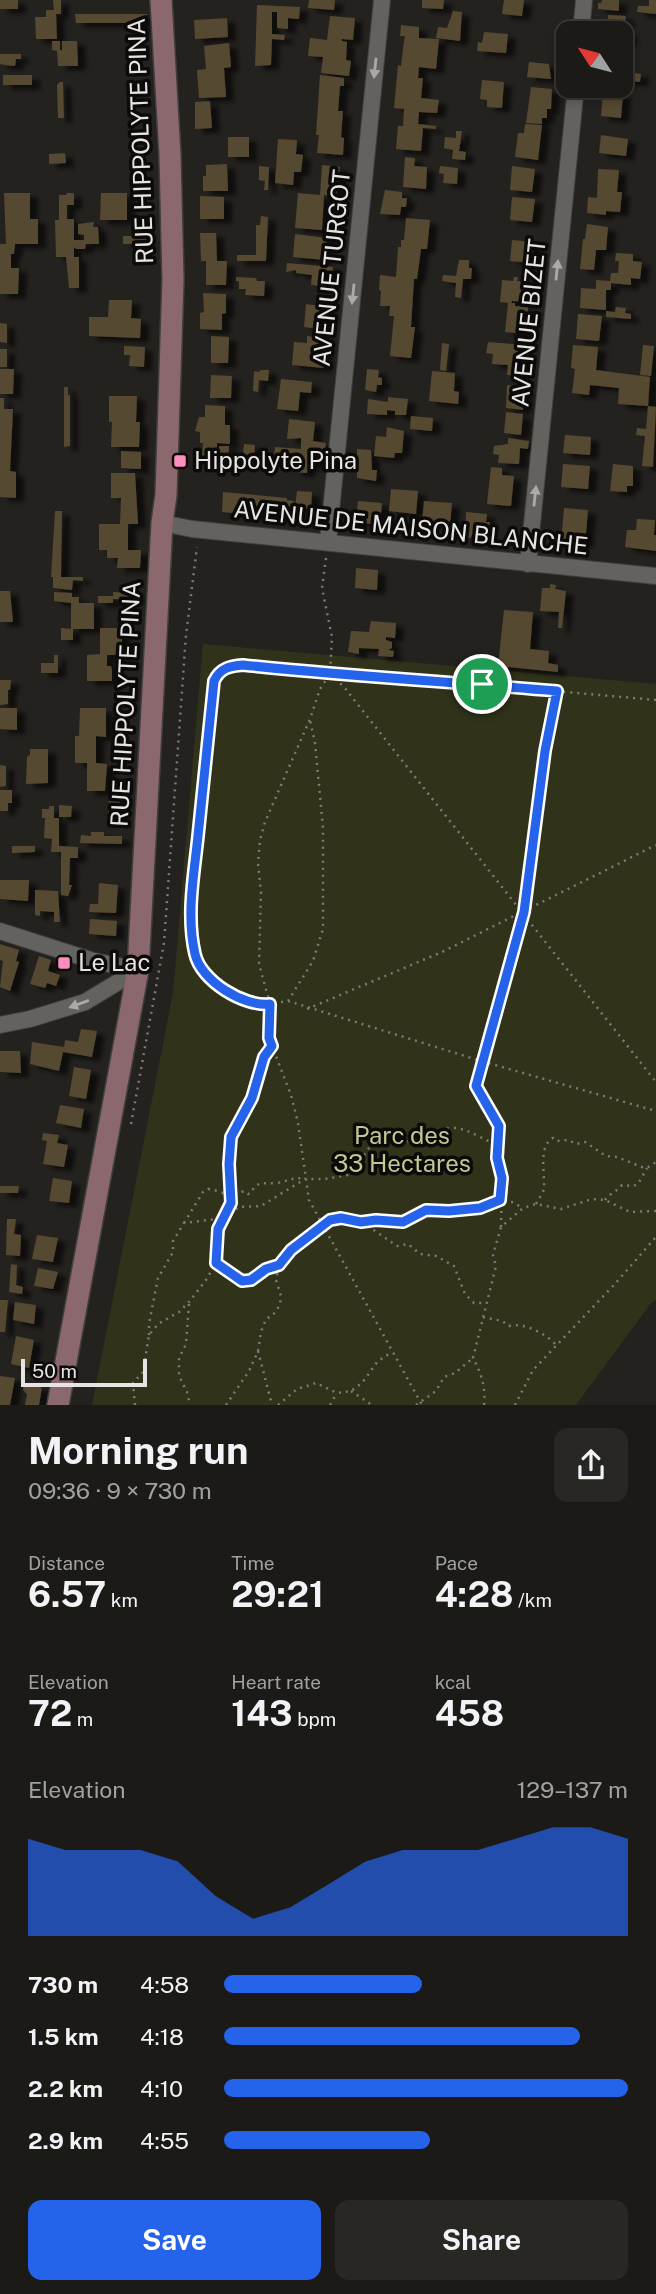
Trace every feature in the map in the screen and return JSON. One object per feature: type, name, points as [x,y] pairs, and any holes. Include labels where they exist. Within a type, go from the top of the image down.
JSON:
[{"type":"main road","name":"RUE HIPPOLYTE PINA","points":[[58,1405],[138,970],[162,523],[166,495],[173,280],[170,155],[161,0]]},
{"type":"street","name":"AVENUE TURGOT","points":[[328,541],[382,0]]},
{"type":"street","points":[[582,21],[584,0]]},
{"type":"street","name":"AVENUE BIZET","points":[[528,564],[575,98]]},
{"type":"street","name":"AVENUE DE MAISON BLANCHE","points":[[162,523],[192,529],[656,576]]},
{"type":"street","points":[[0,931],[94,961],[138,970]]},
{"type":"street","points":[[0,1025],[85,1002],[138,970]]},
{"type":"path","points":[[328,541],[322,588],[331,637],[330,674],[320,689],[310,719],[265,821],[260,841],[259,964],[270,1004],[269,1038],[291,1095],[298,1123],[309,1200],[421,1403]]},
{"type":"path","points":[[656,700],[243,665],[223,669],[214,681],[190,915],[195,957],[206,973],[229,993],[257,1006],[288,1001],[307,1009],[656,1111]]},
{"type":"path","points":[[330,674],[344,687],[524,912],[587,997],[656,1082]]},
{"type":"path","points":[[416,1405],[436,1391],[444,1377],[455,1373],[472,1358],[496,1266],[493,1255],[501,1227],[502,1178],[497,1158],[499,1126],[476,1086],[524,912],[545,751],[557,691]]},
{"type":"path","points":[[288,1001],[318,951],[324,920],[323,828],[315,743],[310,719]]},
{"type":"path","points":[[307,1009],[442,952],[656,845]]},
{"type":"path","points":[[149,1335],[158,1324],[179,1312],[189,1302],[216,1263],[218,1229],[231,1203],[231,1137],[252,1098],[264,1057],[272,1046]]},
{"type":"path","points":[[135,1405],[133,1383],[143,1372],[160,1270],[173,1252],[173,1241],[203,1192],[208,1189],[223,1195],[244,1191],[251,1193],[254,1186],[262,1181],[276,1183],[295,1177],[325,1179],[348,1175],[376,1143],[384,1140],[402,1144],[450,1128],[458,1128],[487,1142],[498,1144]]},
{"type":"path","points":[[536,1203],[544,1191],[544,1148],[547,1141],[553,1138],[556,1141],[569,1140],[576,1144],[585,1142],[607,1156],[647,1168]]},
{"type":"path","points":[[606,1200],[612,1190],[622,1185],[638,1184],[647,1168],[656,1162]]},
{"type":"path","points":[[184,1223],[224,1218],[239,1208],[261,1206],[305,1179]]},
{"type":"path","points":[[501,1227],[523,1208],[536,1203],[561,1209],[592,1199],[606,1200],[630,1212],[656,1212]]},
{"type":"path","points":[[226,1405],[249,1371],[267,1319],[280,1305],[281,1296],[276,1280],[279,1265],[291,1250],[307,1240],[322,1224],[341,1218],[361,1222],[403,1222],[426,1210],[480,1208],[500,1200],[523,1208]]},
{"type":"path","points":[[361,1222],[397,1246],[408,1244],[420,1254],[436,1255],[454,1266],[465,1294],[474,1303],[486,1303]]},
{"type":"path","points":[[515,1405],[533,1370],[656,1237]]},
{"type":"path","points":[[216,1263],[242,1281],[251,1280],[266,1269],[279,1265]]},
{"type":"path","points":[[189,1302],[186,1344],[179,1358],[179,1377],[190,1405]]},
{"type":"path","points":[[483,1317],[502,1321],[509,1326],[515,1324],[530,1329],[549,1337],[556,1345]]},
{"type":"path","points":[[258,1351],[272,1405]]},
{"type":"path","points":[[278,1405],[297,1389],[316,1383],[337,1393],[351,1391],[362,1383],[378,1361],[391,1352]]},
{"type":"path","points":[[472,1358],[481,1373],[484,1405]]},
{"type":"path","points":[[351,1391],[372,1405]]},
{"type":"path","points":[[330,1405],[337,1393]]},
{"type":"green space","name":"Parc des 33 Hectares","points":[[203,644],[656,684],[656,1300],[651,1303],[576,1405],[92,1405],[173,993]]},
{"type":"building","points":[[0,0],[18,0],[18,9],[0,9]]},
{"type":"building","points":[[53,0],[61,0],[61,14],[56,14],[57,39],[36,39],[35,17],[46,17],[46,10],[54,10]]},
{"type":"building","points":[[309,0],[335,0],[334,10],[308,8]]},
{"type":"building","points":[[422,0],[444,0],[443,9],[422,8]]},
{"type":"building","points":[[504,0],[524,0],[522,16],[502,14]]},
{"type":"building","points":[[602,0],[619,0],[619,11],[598,9],[598,3]]},
{"type":"building","points":[[649,0],[656,0],[656,14],[637,12],[638,6],[649,6]]},
{"type":"building","points":[[257,5],[300,7],[299,19],[288,18],[288,29],[277,28],[277,12],[272,12],[272,34],[285,35],[284,40],[272,39],[271,65],[255,66]]},
{"type":"building","points":[[453,11],[462,12],[460,41],[436,38],[438,27],[447,28]]},
{"type":"building","points":[[75,14],[147,14],[147,19],[142,19],[142,28],[131,28],[131,23],[76,23]]},
{"type":"building","points":[[608,15],[626,16],[625,21],[608,21]]},
{"type":"building","points":[[330,16],[355,18],[353,40],[342,39],[347,42],[346,60],[351,61],[349,76],[321,73],[323,57],[308,56],[310,38],[327,40]]},
{"type":"building","points":[[227,18],[228,37],[195,39],[194,20]]},
{"type":"building","points":[[401,25],[419,27],[419,38],[439,39],[436,69],[419,67],[418,78],[423,78],[421,98],[439,100],[437,113],[419,112],[418,124],[436,126],[436,129],[423,128],[421,151],[396,149],[398,126],[403,126],[404,109],[394,108],[398,65],[401,66],[405,36],[400,36]]},
{"type":"building","points":[[484,32],[508,34],[506,53],[477,51],[478,42],[482,43]]},
{"type":"building","points":[[52,41],[60,41],[62,50],[62,41],[77,41],[78,66],[58,66],[57,51],[52,50]]},
{"type":"building","points":[[229,43],[231,67],[224,68],[226,97],[199,98],[197,70],[206,69],[204,46]]},
{"type":"building","points":[[0,54],[21,54],[21,59],[16,59],[15,66],[4,65],[0,64]]},
{"type":"building","points":[[529,62],[549,64],[551,79],[527,77]]},
{"type":"building","points":[[634,73],[641,74],[640,82],[634,81]]},
{"type":"building","points":[[3,75],[32,75],[32,85],[3,85]]},
{"type":"building","points":[[320,75],[344,78],[344,86],[340,86],[338,111],[343,111],[343,155],[317,153]]},
{"type":"building","points":[[482,80],[504,82],[502,108],[487,107],[487,100],[480,99]]},
{"type":"building","points":[[63,82],[64,118],[58,118],[57,85]]},
{"type":"building","points":[[531,87],[552,89],[551,109],[547,109],[547,118],[542,118],[542,124],[526,123]]},
{"type":"building","points":[[602,98],[623,98],[621,118],[601,116]]},
{"type":"building","points":[[210,101],[212,128],[195,129],[195,102]]},
{"type":"building","points":[[525,124],[542,125],[538,160],[515,157],[518,133],[524,133]]},
{"type":"building","points":[[456,131],[462,131],[459,151],[466,152],[465,160],[452,159],[453,150],[444,148],[445,137],[456,138]]},
{"type":"building","points":[[601,135],[628,139],[626,156],[599,153]]},
{"type":"building","points":[[228,137],[249,137],[249,157],[228,157]]},
{"type":"building","points":[[278,139],[297,140],[296,154],[303,155],[301,172],[294,172],[293,185],[275,183]]},
{"type":"building","points":[[65,153],[66,163],[49,164],[49,154]]},
{"type":"building","points":[[405,157],[415,158],[414,166],[427,167],[426,189],[403,187]]},
{"type":"building","points":[[227,164],[228,191],[203,191],[206,165]]},
{"type":"building","points":[[322,165],[340,167],[336,197],[324,195],[322,230],[295,228],[298,193],[320,195]]},
{"type":"building","points":[[259,166],[269,167],[268,190],[264,190],[265,181],[259,180]]},
{"type":"building","points":[[440,166],[458,168],[457,184],[443,183],[444,174],[439,173]]},
{"type":"building","points":[[512,166],[535,169],[532,192],[510,190]]},
{"type":"building","points":[[598,169],[619,170],[617,192],[622,192],[620,212],[606,211],[606,215],[587,213],[588,197],[597,198]]},
{"type":"building","points":[[385,190],[402,192],[402,198],[407,198],[406,207],[401,207],[400,215],[380,214]]},
{"type":"building","points":[[4,193],[30,193],[30,219],[38,219],[38,244],[15,244],[14,254],[11,254],[11,268],[19,268],[18,294],[0,294],[0,244],[6,244]]},
{"type":"building","points":[[66,193],[74,193],[74,205],[67,205],[67,219],[74,219],[74,240],[84,240],[84,235],[78,234],[78,224],[94,222],[93,227],[98,227],[99,244],[86,244],[85,249],[74,247],[74,257],[79,257],[79,288],[69,288],[66,257],[56,257],[55,220],[59,220],[59,195],[67,195]]},
{"type":"building","points":[[101,193],[127,193],[127,220],[100,220]]},
{"type":"building","points":[[200,196],[224,197],[224,219],[200,219]]},
{"type":"building","points":[[512,197],[535,199],[532,222],[510,220]]},
{"type":"building","points":[[261,216],[268,217],[266,261],[237,261],[237,255],[256,255],[256,225],[260,225]]},
{"type":"building","points":[[406,218],[430,220],[427,249],[421,249],[417,279],[414,279],[411,327],[415,327],[411,358],[390,356],[394,316],[389,316],[390,306],[380,306],[379,290],[380,275],[396,277],[398,247],[401,247],[401,240],[404,240]]},
{"type":"building","points":[[587,224],[608,227],[606,250],[596,250],[594,270],[580,269]]},
{"type":"building","points":[[200,233],[216,233],[217,261],[227,261],[226,285],[206,285],[206,261],[201,261]]},
{"type":"building","points":[[295,234],[327,238],[325,260],[293,257]]},
{"type":"building","points":[[123,236],[146,236],[146,244],[123,244]]},
{"type":"building","points":[[512,240],[534,242],[532,263],[510,261]]},
{"type":"building","points":[[616,253],[633,254],[633,261],[642,262],[640,279],[631,278],[631,285],[611,283],[611,290],[606,290],[606,310],[580,308],[581,288],[596,289],[596,280],[610,281],[611,273],[618,273],[619,261],[615,261]]},
{"type":"building","points":[[459,260],[469,260],[469,268],[472,268],[471,279],[463,279],[461,298],[455,297],[456,283],[442,281],[443,275],[456,276]]},
{"type":"building","points":[[287,263],[333,267],[332,287],[311,285],[312,275],[296,273],[296,270],[286,272]]},
{"type":"building","points":[[236,277],[265,281],[264,296],[245,295],[246,289],[239,289]]},
{"type":"building","points":[[514,277],[518,277],[517,281],[530,282],[528,302],[511,303],[528,307],[528,315],[532,315],[530,334],[505,332],[508,303],[500,302],[502,280],[513,281]]},
{"type":"building","points":[[203,293],[226,294],[222,330],[200,329],[200,313],[204,312]]},
{"type":"building","points":[[109,300],[132,300],[131,318],[141,319],[140,338],[89,336],[89,317],[108,317]]},
{"type":"building","points":[[306,304],[328,307],[326,330],[304,327]]},
{"type":"building","points":[[616,307],[626,308],[625,313],[631,314],[631,319],[606,317],[606,311],[615,312]]},
{"type":"building","points":[[578,314],[602,316],[599,341],[576,339]]},
{"type":"building","points":[[0,323],[7,324],[7,343],[0,342]]},
{"type":"building","points":[[211,336],[229,337],[228,363],[211,363]]},
{"type":"building","points":[[307,336],[326,338],[324,368],[292,365],[294,342],[307,343]]},
{"type":"building","points":[[488,342],[525,345],[521,376],[507,375],[508,365],[492,364],[493,354],[486,353]]},
{"type":"building","points":[[442,343],[449,344],[446,371],[440,370]]},
{"type":"building","points":[[573,345],[598,347],[596,370],[650,377],[648,406],[618,404],[619,388],[590,385],[589,395],[572,393],[575,369],[571,368]]},
{"type":"building","points":[[643,345],[654,346],[651,376],[640,375]]},
{"type":"building","points":[[124,346],[145,347],[144,367],[129,366],[130,355],[124,355]]},
{"type":"building","points":[[0,349],[7,349],[7,367],[0,367]]},
{"type":"building","points":[[0,369],[14,369],[13,394],[0,394]]},
{"type":"building","points":[[367,369],[379,370],[378,377],[382,378],[382,385],[377,385],[376,392],[365,390]]},
{"type":"building","points":[[269,370],[268,381],[259,380],[258,392],[253,391],[254,371]]},
{"type":"building","points":[[432,371],[455,373],[454,391],[459,392],[458,404],[429,401]]},
{"type":"building","points":[[211,375],[232,376],[231,398],[210,398]]},
{"type":"building","points":[[281,379],[312,382],[311,393],[300,392],[298,411],[277,409]]},
{"type":"building","points":[[507,385],[525,387],[523,410],[506,408]]},
{"type":"building","points":[[64,387],[68,387],[70,395],[70,446],[64,447]]},
{"type":"building","points":[[109,396],[137,396],[139,447],[111,447]]},
{"type":"building","points":[[388,397],[408,399],[406,415],[395,415],[395,411],[387,410],[387,415],[367,414],[368,399],[388,402]]},
{"type":"building","points":[[0,398],[4,398],[4,409],[13,409],[10,471],[16,472],[16,498],[0,497]]},
{"type":"building","points":[[205,405],[225,406],[225,425],[230,425],[230,444],[217,443],[217,456],[202,456],[200,432],[195,431],[199,417],[205,417]]},
{"type":"building","points":[[648,406],[656,407],[653,467],[642,466],[645,436],[636,435],[637,428],[646,429]]},
{"type":"building","points":[[506,412],[523,414],[521,435],[504,433]]},
{"type":"building","points":[[411,416],[433,418],[432,431],[410,429]]},
{"type":"building","points":[[289,419],[315,422],[313,441],[326,443],[325,452],[317,451],[315,466],[308,465],[307,473],[293,472],[294,457],[297,458],[297,454],[291,453],[291,457],[274,456],[275,447],[301,449],[301,438],[287,439]]},
{"type":"building","points":[[387,427],[404,431],[402,453],[395,453],[394,458],[374,456],[376,436],[386,437]]},
{"type":"building","points":[[565,435],[591,437],[590,455],[563,453]]},
{"type":"building","points":[[508,438],[529,441],[528,449],[520,448],[519,464],[498,463],[499,455],[493,454],[494,446],[508,444]]},
{"type":"building","points":[[244,444],[255,445],[254,464],[242,463]]},
{"type":"building","points":[[219,446],[229,446],[228,461],[218,460]]},
{"type":"building","points":[[357,449],[371,450],[372,470],[377,470],[376,481],[357,478]]},
{"type":"building","points":[[121,451],[141,452],[141,469],[121,468]]},
{"type":"building","points":[[563,464],[590,466],[588,489],[561,487]]},
{"type":"building","points":[[613,464],[633,466],[633,486],[627,486],[627,492],[610,491]]},
{"type":"building","points":[[491,467],[502,468],[502,475],[514,476],[511,506],[487,504]]},
{"type":"building","points":[[111,473],[135,473],[138,524],[128,524],[128,550],[141,550],[140,568],[117,568],[118,558],[107,558],[107,550],[99,550],[99,524],[120,524],[121,498],[111,498]]},
{"type":"building","points":[[391,489],[418,491],[416,514],[389,511]]},
{"type":"building","points":[[297,491],[312,492],[311,509],[295,507]]},
{"type":"building","points":[[223,492],[287,498],[294,501],[292,516],[286,515],[285,518],[222,512]]},
{"type":"building","points":[[358,501],[382,503],[380,525],[356,522]]},
{"type":"building","points":[[424,501],[452,503],[450,526],[422,523]]},
{"type":"building","points":[[564,508],[588,510],[585,544],[561,542]]},
{"type":"building","points":[[55,511],[62,511],[61,577],[83,577],[83,581],[73,580],[72,590],[53,588],[51,577]]},
{"type":"building","points":[[466,512],[487,514],[486,522],[490,522],[489,527],[486,527],[485,537],[472,535],[471,538],[465,538]]},
{"type":"building","points":[[637,519],[655,520],[656,551],[625,547],[627,530],[636,530]]},
{"type":"building","points":[[356,568],[378,570],[377,590],[355,588]]},
{"type":"building","points":[[550,584],[556,585],[555,589],[566,591],[562,628],[558,628],[559,612],[540,611],[542,588],[550,588]]},
{"type":"building","points":[[0,591],[10,591],[13,622],[0,622]]},
{"type":"building","points":[[54,592],[72,593],[72,597],[79,597],[79,603],[94,603],[94,629],[71,629],[71,603],[54,601]]},
{"type":"building","points":[[113,592],[136,593],[136,600],[113,599],[113,603],[98,603],[98,596],[113,596]]},
{"type":"building","points":[[504,610],[533,612],[530,649],[549,651],[548,663],[558,665],[558,672],[498,666]]},
{"type":"building","points":[[371,621],[396,623],[395,638],[386,637],[386,640],[392,642],[392,648],[388,650],[394,651],[393,657],[378,656],[379,649],[359,648],[359,654],[348,652],[351,631],[369,632]]},
{"type":"building","points":[[61,628],[73,629],[73,640],[61,640]]},
{"type":"building","points":[[100,628],[122,628],[122,655],[107,655],[112,681],[87,681],[87,655],[100,654]]},
{"type":"building","points":[[54,655],[58,655],[58,673],[41,673],[41,663],[54,663]]},
{"type":"building","points":[[0,680],[11,680],[8,704],[0,705]]},
{"type":"building","points":[[0,708],[17,708],[17,730],[0,729]]},
{"type":"building","points":[[80,708],[106,708],[106,737],[96,736],[96,763],[107,764],[105,791],[87,791],[87,763],[75,763],[75,736],[79,736]]},
{"type":"building","points":[[30,749],[48,749],[48,783],[26,784]]},
{"type":"building","points":[[0,765],[6,766],[6,786],[0,787]]},
{"type":"building","points":[[0,790],[12,790],[12,803],[8,803],[8,811],[0,811]]},
{"type":"building","points":[[109,796],[120,796],[120,819],[108,819]]},
{"type":"building","points":[[59,805],[72,806],[71,817],[59,817]]},
{"type":"building","points":[[49,806],[54,806],[54,818],[59,818],[59,846],[78,847],[78,858],[70,858],[69,885],[72,885],[68,896],[61,895],[61,852],[51,852],[52,839],[44,838],[45,818],[42,818],[42,809],[49,809]]},
{"type":"building","points":[[91,832],[104,832],[104,836],[122,836],[122,844],[80,843],[81,835],[91,836]]},
{"type":"building","points":[[12,846],[35,846],[35,852],[12,853]]},
{"type":"building","points":[[0,880],[29,880],[28,901],[0,899]]},
{"type":"building","points":[[99,883],[118,885],[116,913],[89,912],[90,904],[98,904]]},
{"type":"building","points":[[35,890],[58,891],[60,922],[54,922],[54,912],[40,911],[40,916],[35,915]]},
{"type":"building","points":[[90,919],[117,921],[116,936],[89,934]]},
{"type":"building","points":[[0,944],[19,950],[16,961],[19,962],[10,991],[0,987],[3,961],[0,960]]},
{"type":"building","points":[[39,956],[51,960],[48,971],[60,975],[56,986],[47,983],[45,988],[30,984]]},
{"type":"building","points":[[81,1029],[97,1031],[92,1057],[63,1052],[59,1071],[30,1064],[32,1042],[64,1047],[65,1040],[78,1042]]},
{"type":"building","points":[[0,1051],[20,1051],[21,1073],[0,1072]]},
{"type":"building","points":[[74,1067],[91,1070],[86,1099],[69,1096]]},
{"type":"building","points":[[60,1105],[84,1109],[81,1128],[56,1123]]},
{"type":"building","points":[[43,1133],[59,1135],[57,1143],[68,1145],[64,1167],[43,1164],[47,1141],[42,1140]]},
{"type":"building","points":[[53,1178],[72,1181],[69,1203],[49,1201]]},
{"type":"building","points":[[0,1186],[19,1186],[18,1193],[0,1193]]},
{"type":"building","points":[[7,1219],[16,1219],[14,1234],[21,1235],[20,1256],[6,1255]]},
{"type":"building","points":[[37,1235],[58,1238],[53,1262],[32,1259]]},
{"type":"building","points":[[11,1264],[17,1265],[16,1285],[23,1287],[22,1294],[9,1292]]},
{"type":"building","points":[[38,1268],[58,1272],[53,1289],[34,1286]]},
{"type":"building","points":[[0,1300],[8,1300],[5,1332],[0,1332]]},
{"type":"building","points":[[15,1302],[36,1305],[34,1324],[13,1320]]},
{"type":"building","points":[[16,1336],[34,1340],[29,1368],[11,1364]]},
{"type":"building","points":[[0,1376],[15,1378],[10,1405],[0,1405]]},
{"type":"building","points":[[28,1383],[42,1388],[39,1405],[25,1405],[27,1394],[23,1390]]},
{"type":"place","name":"Hippolyte Pina","points":[[180,461]]},
{"type":"place","name":"Le Lac","points":[[64,963]]},
{"type":"route","points":[[243,665],[482,684],[557,691],[545,751],[524,912],[476,1086],[499,1126],[497,1158],[502,1178],[500,1200],[480,1208],[426,1210],[403,1222],[361,1222],[341,1218],[330,1220],[291,1250],[279,1265],[266,1269],[251,1280],[242,1281],[216,1263],[218,1229],[231,1203],[231,1137],[252,1098],[264,1057],[272,1046],[269,1038],[270,1004],[257,1006],[229,993],[206,973],[195,957],[190,915],[214,681],[223,669],[243,665]]}]
